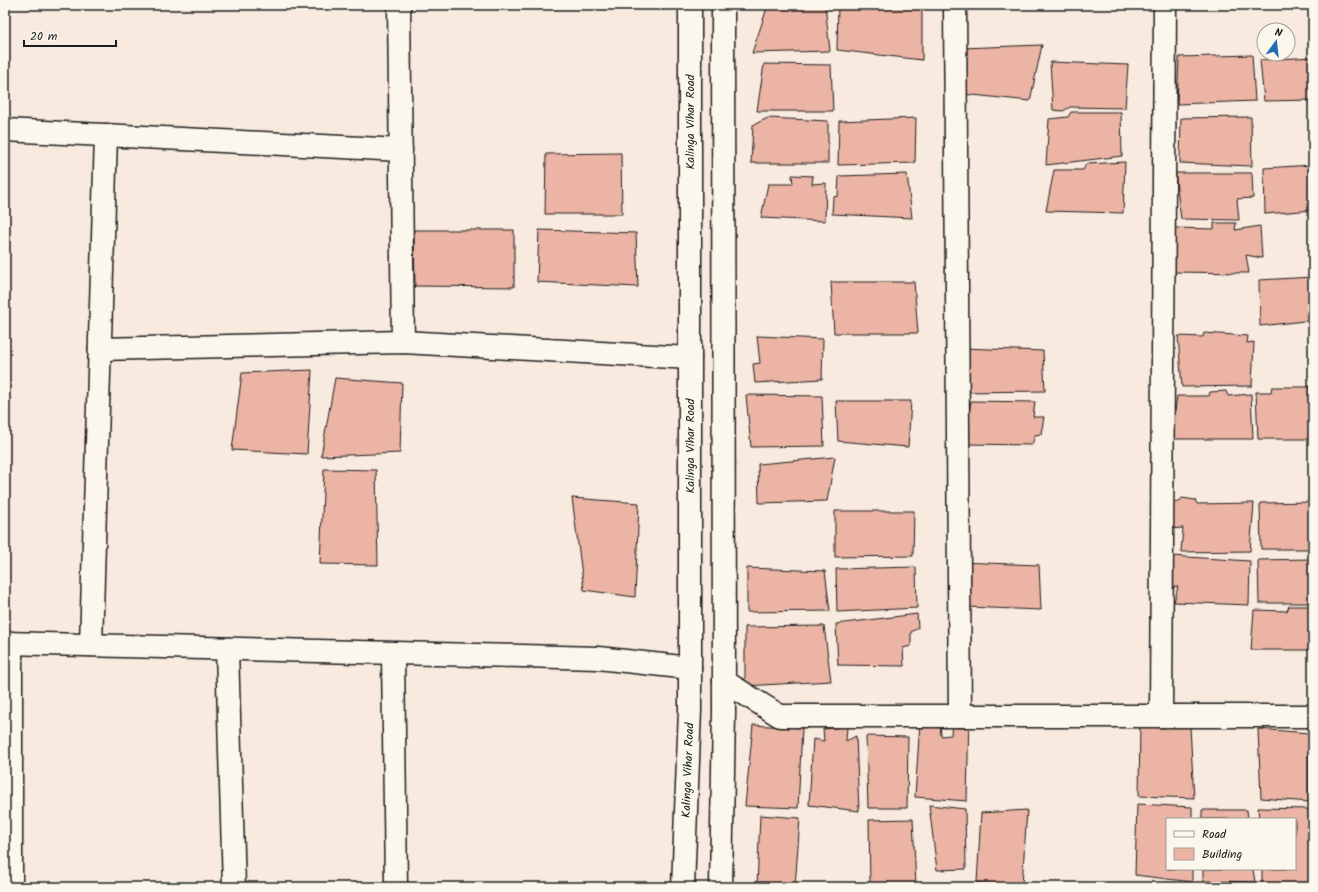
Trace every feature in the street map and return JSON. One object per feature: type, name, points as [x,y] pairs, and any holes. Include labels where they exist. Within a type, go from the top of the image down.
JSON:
[{"type":"street","points":[[399,5],[403,342]]},
{"type":"street","name":"Kalinga Vihar Road","points":[[683,887],[690,710],[690,5]]},
{"type":"street","points":[[721,887],[724,681],[723,5]]},
{"type":"street","points":[[955,5],[960,716]]},
{"type":"street","points":[[1161,716],[1165,5]]},
{"type":"street","points":[[5,130],[401,150]]},
{"type":"street","points":[[91,645],[106,135]]},
{"type":"street","points":[[100,349],[403,342],[690,358]]},
{"type":"street","points":[[11,887],[8,643],[393,654],[598,658],[690,668]]},
{"type":"street","points":[[690,644],[723,643]]},
{"type":"street","points":[[227,649],[234,887]]},
{"type":"street","points":[[393,654],[396,887]]},
{"type":"street","points":[[724,681],[780,716],[1313,716]]},
{"type":"street","points":[[690,710],[723,714]]},
{"type":"building","points":[[768,5],[825,5],[830,51],[752,53]]},
{"type":"building","points":[[838,5],[893,5],[922,8],[922,60],[837,50]]},
{"type":"building","points":[[1042,45],[1030,101],[963,94],[961,48]]},
{"type":"building","points":[[1252,55],[1255,101],[1177,104],[1179,57]]},
{"type":"building","points":[[1313,57],[1313,100],[1264,101],[1260,62],[1296,62],[1296,58]]},
{"type":"building","points":[[1050,62],[1128,65],[1125,108],[1070,107],[1063,111],[1053,110]]},
{"type":"building","points":[[764,64],[831,65],[833,111],[757,111]]},
{"type":"building","points":[[1071,112],[1121,112],[1122,156],[1046,165],[1049,119],[1068,117]]},
{"type":"building","points":[[1251,117],[1252,166],[1180,163],[1181,118]]},
{"type":"building","points":[[768,118],[828,121],[828,163],[751,163],[753,125]]},
{"type":"building","points":[[916,118],[915,163],[838,165],[839,121]]},
{"type":"building","points":[[621,153],[622,214],[545,214],[546,154]]},
{"type":"building","points":[[1125,162],[1123,213],[1046,211],[1054,170],[1083,170],[1086,164]]},
{"type":"building","points":[[1313,165],[1313,210],[1265,214],[1264,168]]},
{"type":"building","points":[[1175,173],[1252,173],[1253,198],[1237,199],[1239,220],[1181,219]]},
{"type":"building","points":[[907,174],[912,218],[832,214],[833,197],[838,196],[839,176]]},
{"type":"building","points":[[792,175],[813,176],[812,184],[826,183],[825,221],[761,218],[768,184],[793,184]]},
{"type":"building","points":[[1214,223],[1236,223],[1235,230],[1260,226],[1262,258],[1246,255],[1249,273],[1172,272],[1174,228],[1214,229]]},
{"type":"building","points":[[414,230],[514,230],[514,287],[415,286]]},
{"type":"building","points":[[539,230],[636,233],[638,287],[537,282]]},
{"type":"building","points":[[1313,277],[1313,320],[1260,326],[1259,280]]},
{"type":"building","points":[[831,282],[914,282],[918,333],[834,333]]},
{"type":"building","points":[[1204,333],[1248,336],[1247,343],[1254,342],[1252,386],[1182,387],[1178,336],[1203,337]]},
{"type":"building","points":[[757,336],[823,339],[822,379],[755,383],[753,364],[760,363]]},
{"type":"building","points":[[962,348],[1043,351],[1045,391],[962,392]]},
{"type":"building","points":[[312,370],[307,454],[232,450],[242,373]]},
{"type":"building","points":[[335,378],[402,383],[400,453],[321,456]]},
{"type":"building","points":[[1272,387],[1313,387],[1313,439],[1258,439],[1256,392],[1271,392]]},
{"type":"building","points":[[1226,391],[1228,396],[1251,394],[1253,439],[1171,439],[1177,396],[1209,396],[1210,392]]},
{"type":"building","points":[[746,395],[822,396],[824,446],[751,447]]},
{"type":"building","points":[[836,401],[911,401],[908,447],[838,441]]},
{"type":"building","points":[[971,401],[1035,402],[1033,417],[1044,417],[1041,434],[1035,435],[1032,445],[965,444]]},
{"type":"building","points":[[835,457],[827,501],[759,503],[758,464]]},
{"type":"building","points":[[324,469],[376,470],[378,565],[320,564]]},
{"type":"building","points":[[572,498],[639,503],[635,597],[584,590]]},
{"type":"building","points":[[1182,498],[1195,500],[1197,504],[1254,503],[1250,551],[1181,552],[1183,528],[1169,529],[1171,503],[1179,502]]},
{"type":"building","points":[[1313,502],[1313,549],[1261,549],[1260,503]]},
{"type":"building","points":[[835,511],[914,511],[913,556],[835,557]]},
{"type":"building","points":[[1171,556],[1250,561],[1249,605],[1174,602],[1178,587],[1169,586]]},
{"type":"building","points":[[1313,559],[1313,603],[1259,603],[1258,560]]},
{"type":"building","points":[[958,562],[1039,565],[1041,610],[966,607]]},
{"type":"building","points":[[916,567],[917,608],[837,612],[836,569]]},
{"type":"building","points":[[747,568],[825,571],[830,611],[747,612]]},
{"type":"building","points":[[1289,606],[1313,606],[1313,650],[1251,650],[1254,610],[1287,611]]},
{"type":"building","points":[[917,614],[918,628],[911,632],[911,646],[903,648],[904,666],[838,665],[836,624]]},
{"type":"building","points":[[824,626],[831,681],[745,686],[745,627]]},
{"type":"building","points":[[969,716],[967,801],[915,797],[920,722],[940,722],[941,736],[951,735],[952,721]]},
{"type":"building","points":[[1140,724],[1190,727],[1194,798],[1139,796]]},
{"type":"building","points":[[753,725],[802,728],[798,808],[745,806]]},
{"type":"building","points":[[847,727],[846,741],[856,736],[859,811],[809,805],[813,739],[824,741],[823,729]]},
{"type":"building","points":[[1258,729],[1309,733],[1309,802],[1261,798]]},
{"type":"building","points":[[866,736],[908,737],[907,808],[868,808]]},
{"type":"building","points":[[1137,804],[1192,807],[1192,818],[1166,818],[1166,870],[1192,870],[1192,882],[1135,875]]},
{"type":"building","points":[[929,805],[965,809],[966,869],[937,870]]},
{"type":"building","points":[[1258,808],[1309,809],[1310,886],[1262,884],[1262,870],[1296,870],[1296,818],[1259,818]]},
{"type":"building","points":[[1027,810],[1022,885],[977,883],[981,813]]},
{"type":"building","points":[[1202,810],[1247,810],[1248,818],[1202,818]]},
{"type":"building","points":[[760,815],[800,818],[795,887],[757,887]]},
{"type":"building","points":[[913,819],[916,887],[870,887],[869,820]]},
{"type":"building","points":[[1203,870],[1253,870],[1255,882],[1203,881]]}]
